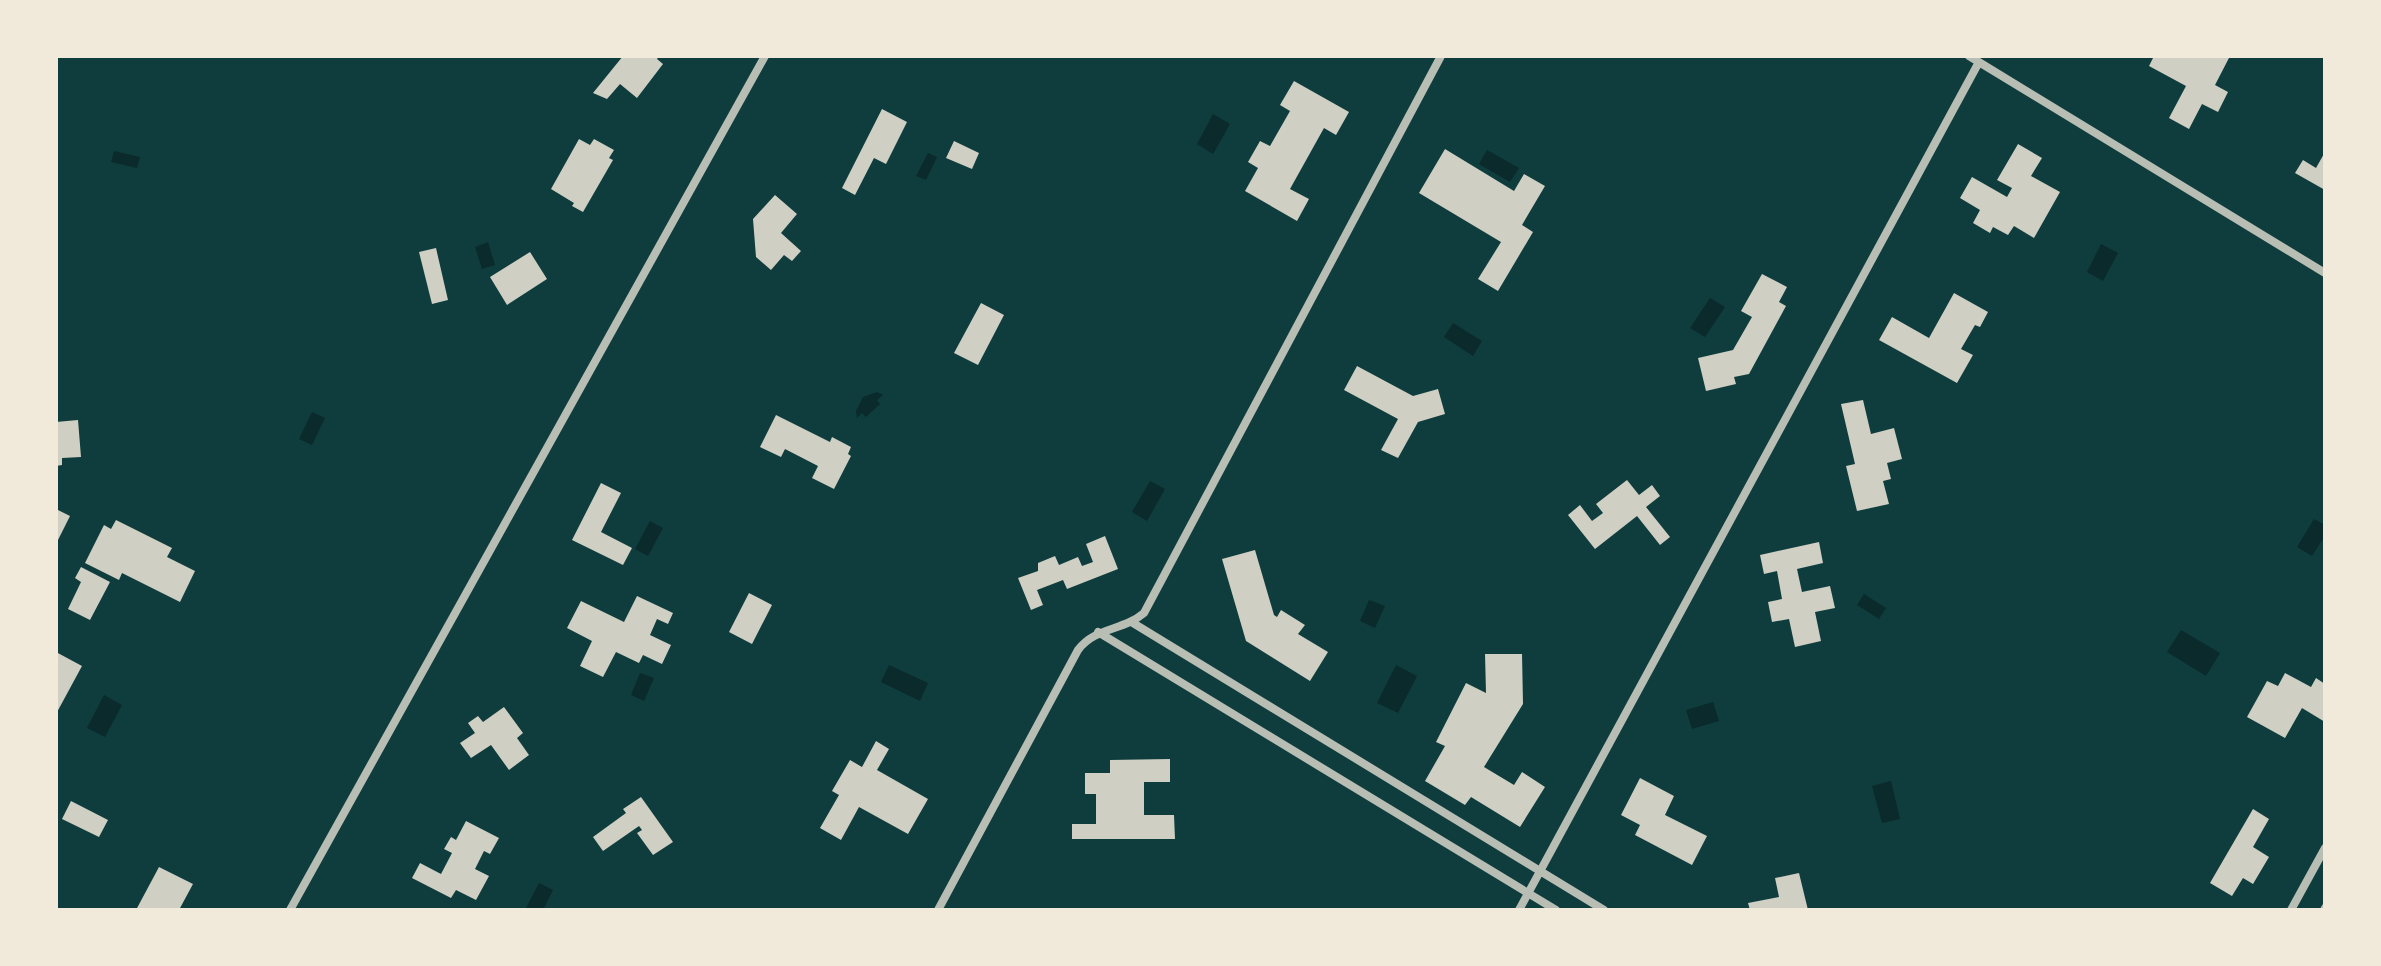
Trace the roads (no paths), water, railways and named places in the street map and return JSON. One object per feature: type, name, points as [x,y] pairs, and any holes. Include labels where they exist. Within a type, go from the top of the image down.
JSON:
[{"type":"street","points":[[290,910],[765,56]]},
{"type":"street","points":[[938,910],[1078,650],[1098,632],[1133,623],[1144,613],[1441,56]]},
{"type":"street","points":[[1969,56],[2325,273]]},
{"type":"street","points":[[1519,910],[1979,62]]},
{"type":"street","points":[[1133,623],[1604,910]]},
{"type":"street","points":[[1098,632],[1556,910]]},
{"type":"street","points":[[2291,910],[2325,848]]},
{"type":"water","points":[[1213,114],[1230,124],[1213,154],[1197,144]]},
{"type":"water","points":[[1487,150],[1519,168],[1510,182],[1479,164]]},
{"type":"water","points":[[114,151],[140,157],[137,168],[111,162]]},
{"type":"water","points":[[928,153],[937,157],[926,180],[916,176]]},
{"type":"water","points":[[488,242],[495,265],[482,269],[475,247]]},
{"type":"water","points":[[2101,244],[2118,253],[2103,281],[2087,272]]},
{"type":"water","points":[[1710,298],[1725,307],[1705,337],[1690,328]]},
{"type":"water","points":[[1453,323],[1482,341],[1473,356],[1444,337]]},
{"type":"water","points":[[877,392],[883,395],[877,400],[880,404],[866,417],[862,413],[857,418],[856,411],[863,397]]},
{"type":"water","points":[[312,412],[325,418],[312,445],[299,439]]},
{"type":"water","points":[[1150,481],[1165,489],[1147,521],[1132,512]]},
{"type":"water","points":[[2314,519],[2325,525],[2325,536],[2312,556],[2297,547]]},
{"type":"water","points":[[650,521],[663,528],[648,556],[635,549]]},
{"type":"water","points":[[1864,594],[1886,608],[1879,619],[1857,605]]},
{"type":"water","points":[[1369,600],[1385,606],[1375,628],[1360,621]]},
{"type":"water","points":[[2181,630],[2220,653],[2206,676],[2167,652]]},
{"type":"water","points":[[889,665],[928,683],[920,701],[881,682]]},
{"type":"water","points":[[1396,665],[1417,676],[1398,713],[1377,703]]},
{"type":"water","points":[[640,673],[654,678],[644,701],[631,695]]},
{"type":"water","points":[[104,695],[122,705],[105,737],[87,728]]},
{"type":"water","points":[[1713,702],[1719,721],[1692,729],[1686,710]]},
{"type":"water","points":[[1891,781],[1900,819],[1882,823],[1872,786]]},
{"type":"water","points":[[539,883],[553,890],[543,910],[525,910]]}]
